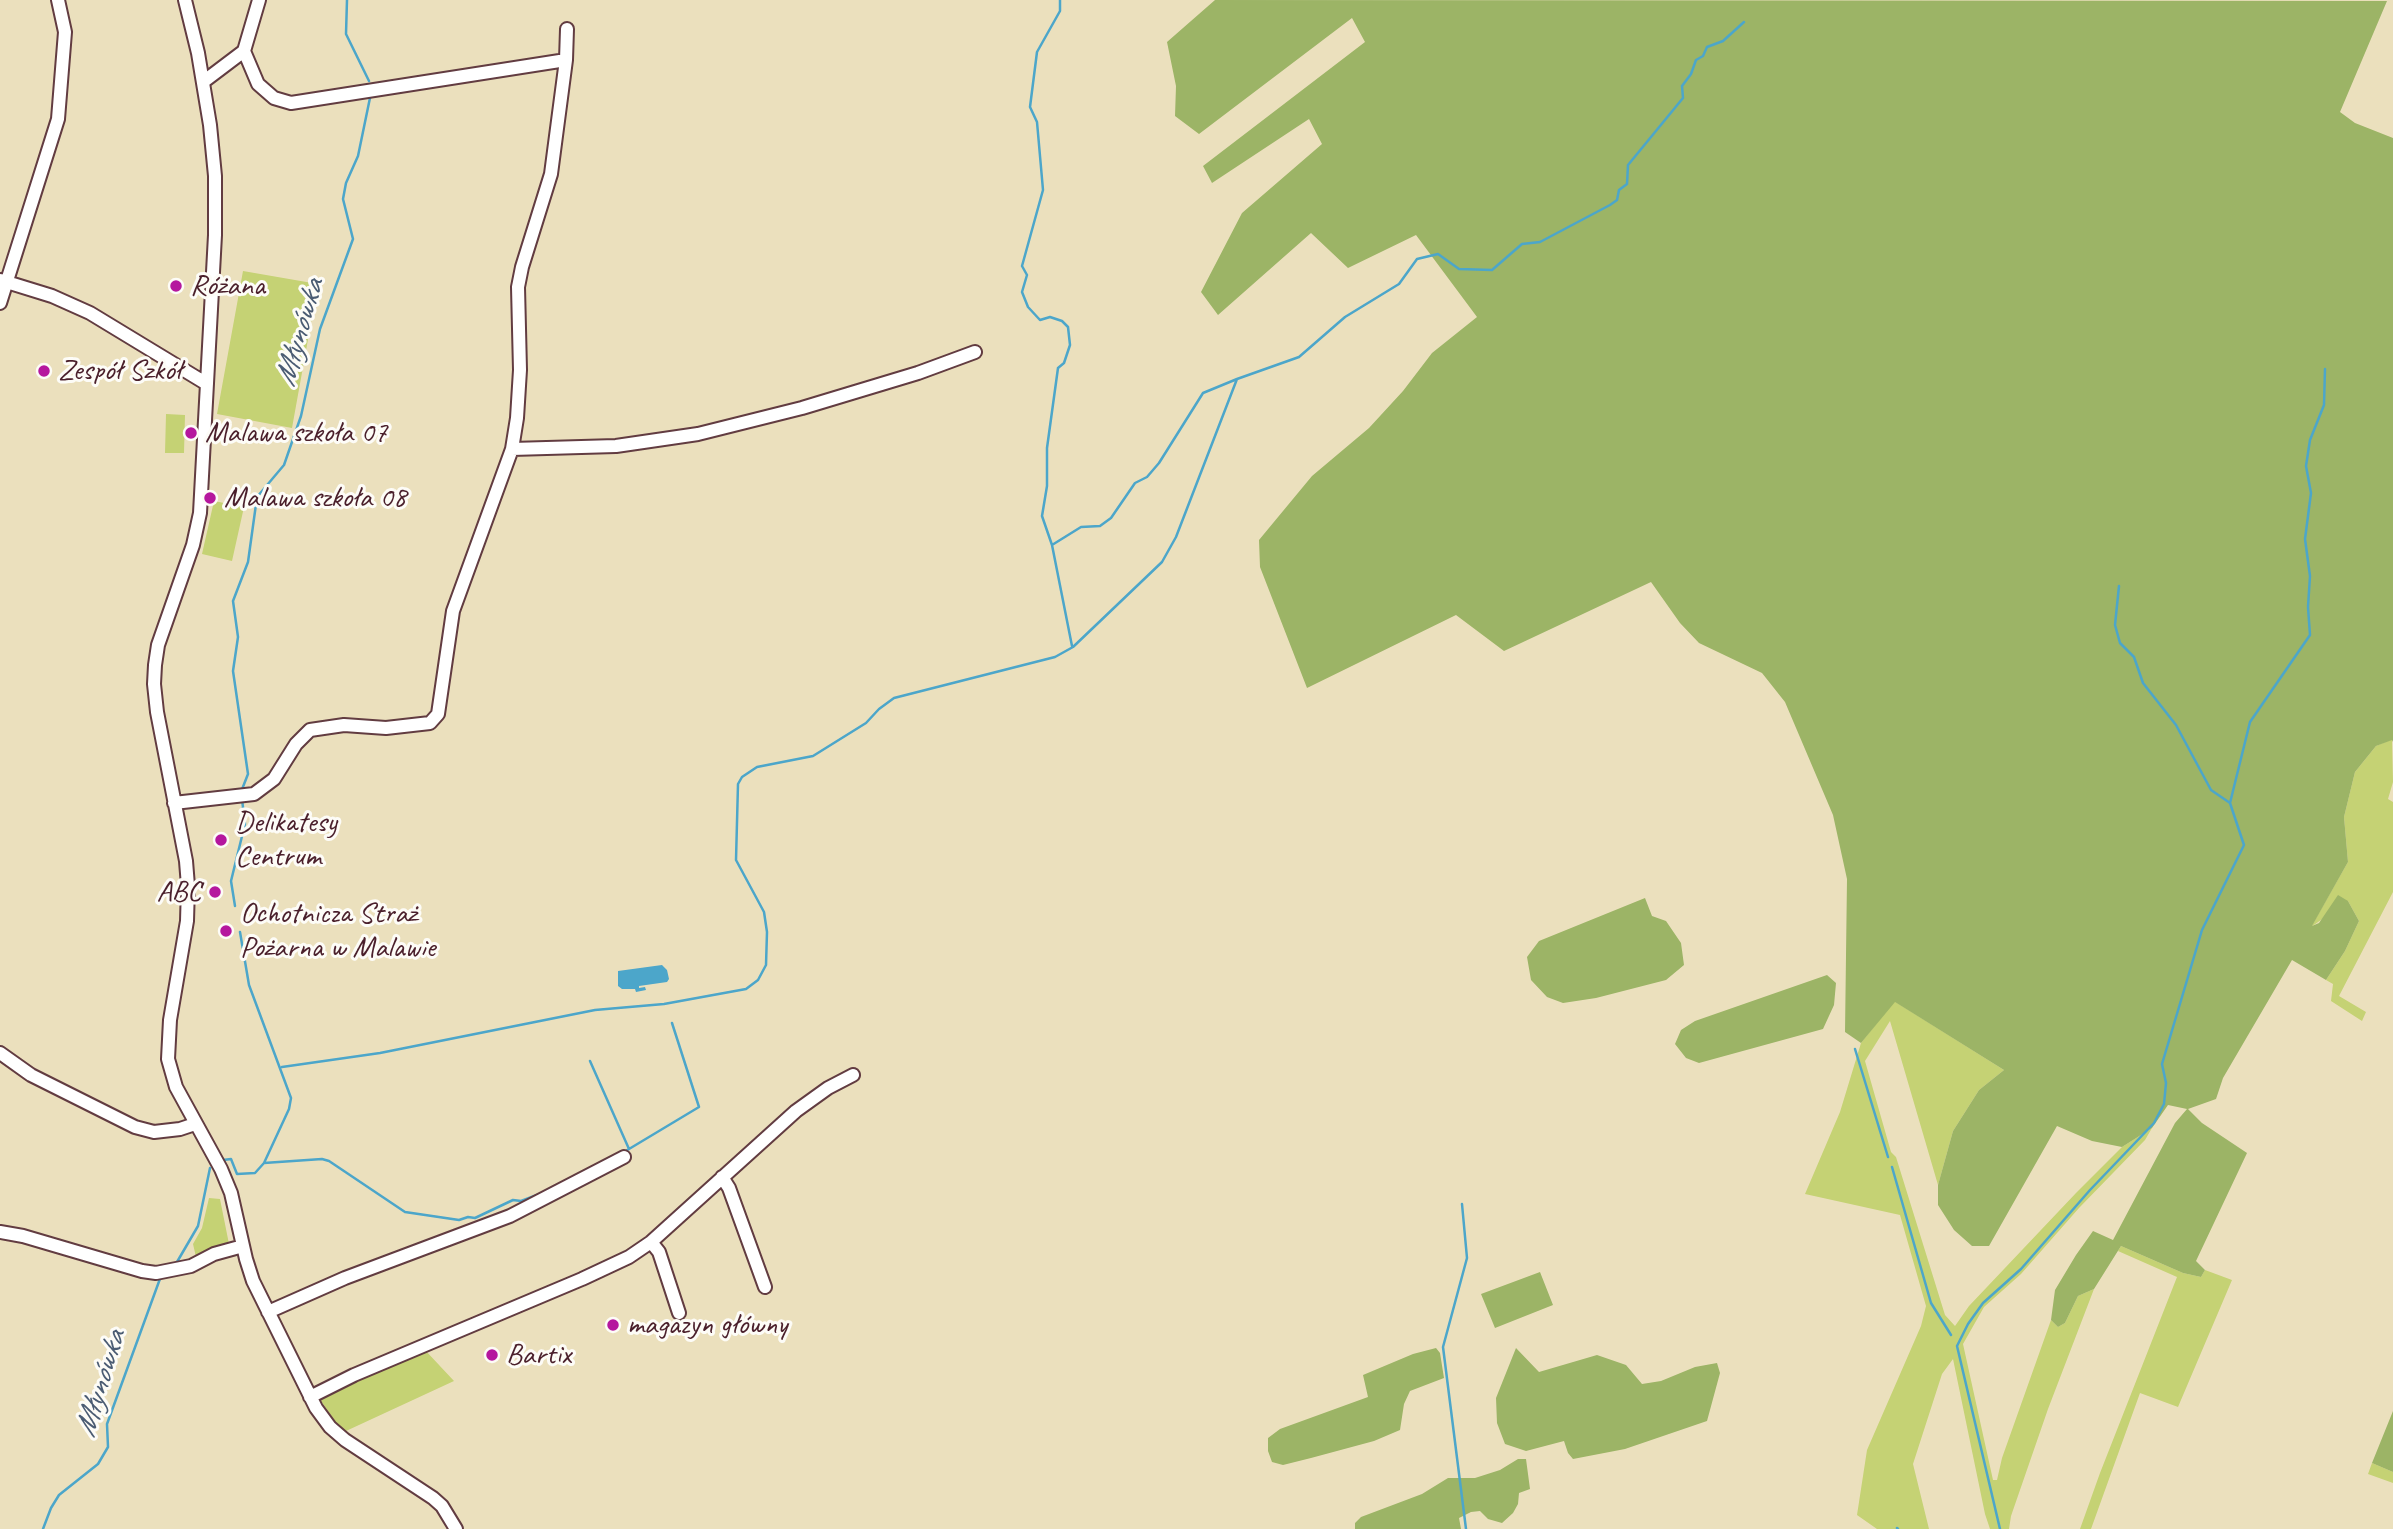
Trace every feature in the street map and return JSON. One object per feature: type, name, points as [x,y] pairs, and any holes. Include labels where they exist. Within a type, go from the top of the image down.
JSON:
[{"type":"street","points":[[0,303],[4,281],[58,119],[65,32],[58,0]]},
{"type":"street","points":[[185,0],[203,82],[215,176],[200,513],[190,555],[158,645],[155,665],[157,712],[186,864],[188,897],[184,942],[167,1049],[176,1087],[221,1169],[231,1193],[247,1266],[310,1397],[337,1434],[428,1494],[442,1506],[456,1529]]},
{"type":"street","points":[[203,82],[244,51],[259,0]]},
{"type":"street","points":[[174,803],[242,796],[274,779],[296,744],[310,730],[344,725],[386,728],[430,723],[438,714],[453,611],[512,449],[520,370],[518,287],[551,174],[566,60],[567,29]]},
{"type":"street","points":[[244,51],[258,84],[274,98],[291,103],[566,60]]},
{"type":"street","points":[[4,281],[52,296],[90,313],[207,384]]},
{"type":"street","points":[[512,449],[616,446],[698,434],[802,408],[918,373],[975,352]]},
{"type":"street","points":[[0,1053],[31,1075],[135,1127],[154,1132],[195,1124]]},
{"type":"street","points":[[310,1397],[354,1375],[629,1257],[651,1242],[796,1111],[828,1088],[853,1075]]},
{"type":"street","points":[[268,1312],[356,1273],[510,1216],[624,1157]]},
{"type":"street","points":[[722,1177],[729,1188],[765,1287]]},
{"type":"street","points":[[0,1232],[23,1236],[142,1271],[156,1272],[191,1266],[214,1254],[243,1246]]},
{"type":"street","points":[[651,1242],[661,1259],[679,1313]]},
{"type":"green space","points":[[1215,0],[2387,1],[2340,112],[2355,123],[2393,138],[2393,742],[2392,740],[2376,746],[2355,772],[2344,817],[2348,862],[2312,926],[2319,923],[2338,895],[2348,901],[2359,921],[2345,951],[2326,980],[2292,960],[2223,1078],[2216,1099],[2188,1109],[2202,1123],[2247,1153],[2196,1261],[2205,1270],[2201,1277],[2183,1273],[2121,1246],[2094,1289],[2078,1296],[2065,1323],[2058,1327],[2051,1320],[2055,1290],[2076,1255],[2093,1231],[2113,1240],[2175,1123],[2187,1109],[2168,1105],[2152,1128],[2122,1147],[2092,1141],[2057,1126],[1989,1246],[1972,1246],[1954,1230],[1938,1205],[1938,1185],[1953,1131],[1979,1090],[2004,1070],[1895,1002],[1861,1043],[1845,1032],[1847,879],[1833,815],[1785,702],[1762,673],[1699,643],[1680,623],[1651,582],[1504,651],[1456,615],[1307,688],[1260,567],[1259,540],[1312,476],[1369,428],[1403,391],[1432,353],[1477,317],[1416,235],[1348,268],[1311,233],[1218,315],[1201,292],[1242,213],[1322,144],[1309,119],[1212,183],[1203,166],[1365,42],[1352,18],[1199,134],[1175,116],[1176,86],[1167,42]]},
{"type":"green space","points":[[243,271],[318,284],[292,428],[217,414]]},
{"type":"green space","points":[[166,414],[185,415],[184,453],[165,453]]},
{"type":"green space","points":[[214,501],[244,507],[232,561],[202,554]]},
{"type":"green space","points":[[2392,739],[2393,782],[2388,799],[2393,802],[2393,892],[2339,996],[2366,1012],[2362,1021],[2331,1001],[2333,984],[2326,980],[2345,951],[2359,921],[2348,901],[2311,927],[2348,862],[2344,817],[2355,772],[2376,746]]},
{"type":"green space","points":[[1645,898],[1652,916],[1666,921],[1681,943],[1684,965],[1666,980],[1596,998],[1563,1003],[1547,997],[1531,980],[1527,957],[1539,941]]},
{"type":"green space","points":[[1827,975],[1836,983],[1834,1005],[1823,1029],[1699,1063],[1686,1058],[1675,1044],[1681,1030],[1695,1021]]},
{"type":"green space","points":[[1894,1001],[2004,1070],[1979,1090],[1953,1131],[1938,1185],[1890,1021],[1865,1061],[1891,1152],[1896,1157],[1945,1315],[1955,1326],[1969,1306],[2076,1193],[2122,1147],[2152,1128],[2145,1140],[2079,1208],[2021,1274],[1984,1307],[1963,1344],[1993,1480],[1997,1480],[2002,1458],[2051,1320],[2058,1327],[2065,1323],[2078,1296],[2094,1289],[2048,1409],[2011,1516],[2009,1529],[1990,1529],[1985,1514],[1953,1359],[1942,1374],[1913,1464],[1929,1529],[1877,1529],[1857,1515],[1867,1450],[1921,1326],[1926,1306],[1900,1215],[1805,1194],[1840,1112],[1861,1043]]},
{"type":"green space","points":[[209,1198],[220,1199],[229,1244],[196,1257],[193,1244],[202,1228]]},
{"type":"green space","points":[[2121,1246],[2183,1273],[2201,1277],[2205,1270],[2232,1280],[2178,1407],[2140,1393],[2091,1529],[2080,1529],[2177,1277],[2118,1251]]},
{"type":"green space","points":[[1540,1272],[1553,1305],[1495,1328],[1481,1294]]},
{"type":"green space","points":[[1436,1348],[1440,1353],[1444,1378],[1410,1391],[1404,1404],[1400,1430],[1374,1441],[1283,1465],[1272,1462],[1268,1451],[1268,1438],[1280,1429],[1368,1397],[1363,1375],[1413,1354]]},
{"type":"green space","points":[[1516,1348],[1539,1372],[1597,1355],[1626,1365],[1642,1384],[1661,1381],[1695,1367],[1717,1363],[1720,1373],[1707,1421],[1625,1449],[1573,1459],[1564,1441],[1526,1451],[1505,1444],[1497,1423],[1496,1398]]},
{"type":"green space","points":[[425,1350],[454,1381],[346,1431],[337,1424],[321,1401],[326,1394]]},
{"type":"green space","points":[[2393,1411],[2393,1472],[2372,1463]]},
{"type":"green space","points":[[1518,1459],[1526,1459],[1530,1489],[1519,1493],[1518,1504],[1513,1513],[1502,1523],[1488,1519],[1480,1511],[1459,1518],[1461,1529],[1355,1529],[1355,1523],[1361,1517],[1422,1494],[1448,1478],[1475,1478],[1500,1470]]},
{"type":"green space","points":[[2372,1463],[2393,1472],[2393,1483],[2368,1474]]},
{"type":"water","points":[[662,965],[667,970],[667,982],[639,986],[645,987],[646,990],[636,992],[635,989],[622,989],[618,986],[618,971]]},
{"type":"waterway","name":"Młynówka","points":[[347,0],[346,34],[369,81]]},
{"type":"waterway","points":[[1052,545],[1042,516],[1047,486],[1047,448],[1058,368],[1064,363],[1070,345],[1068,327],[1062,321],[1050,317],[1040,320],[1028,307],[1022,292],[1027,275],[1022,266],[1043,190],[1037,122],[1030,107],[1037,52],[1060,11],[1060,0]]},
{"type":"waterway","points":[[282,1067],[380,1053],[595,1010],[664,1004],[746,989],[758,980],[766,965],[767,932],[764,912],[736,860],[738,784],[742,777],[757,767],[813,756],[866,723],[894,698],[1055,657],[1073,647],[1162,562],[1176,537],[1237,379],[1299,357],[1345,317],[1399,284],[1417,259],[1438,254],[1459,269],[1492,270],[1522,244],[1540,242],[1610,205],[1617,200],[1619,190],[1627,184],[1628,165],[1683,98],[1682,86],[1691,74],[1696,60],[1703,56],[1707,47],[1723,41],[1744,22]]},
{"type":"waterway","name":"Młynówka","points":[[241,792],[248,774],[233,671],[238,637],[233,601],[248,562],[257,497],[284,465],[301,416],[320,329],[353,239],[343,199],[346,183],[358,156],[371,93]]},
{"type":"waterway","points":[[2000,1529],[1957,1346],[1983,1303],[2021,1269],[2090,1190],[2154,1123],[2164,1104],[2166,1083],[2162,1064],[2202,930],[2244,845],[2230,803],[2250,722],[2310,635],[2310,576],[2305,539],[2311,493],[2306,466],[2310,440],[2324,405],[2325,369]]},
{"type":"waterway","points":[[1072,646],[1052,545],[1081,527],[1100,526],[1111,518],[1135,483],[1147,477],[1159,463],[1203,393],[1237,379]]},
{"type":"waterway","points":[[2119,586],[2115,625],[2120,643],[2134,657],[2143,683],[2176,725],[2211,790],[2230,803]]},
{"type":"waterway","name":"Młynówka","points":[[235,906],[231,881],[245,824],[242,799]]},
{"type":"waterway","name":"Młynówka","points":[[223,1160],[231,1159],[237,1174],[255,1173],[264,1163],[289,1109],[291,1098],[249,985],[240,932]]},
{"type":"waterway","points":[[624,1152],[699,1107],[672,1023]]},
{"type":"waterway","points":[[1855,1049],[1888,1157]]},
{"type":"waterway","points":[[590,1061],[629,1149]]},
{"type":"waterway","points":[[264,1163],[322,1159],[329,1161],[405,1212],[459,1220],[475,1218],[513,1200],[521,1201],[537,1195]]},
{"type":"waterway","points":[[1892,1167],[1931,1303],[1951,1335]]},
{"type":"waterway","name":"Młynówka","points":[[177,1262],[198,1226],[210,1168]]},
{"type":"waterway","points":[[1462,1204],[1467,1258],[1443,1347],[1466,1529]]},
{"type":"waterway","name":"Młynówka","points":[[43,1529],[59,1495],[98,1464],[108,1447],[107,1424],[161,1276]]},
{"type":"place","name":"Różana","points":[[176,286]]},
{"type":"place","name":"Zespół Szkół","points":[[44,371]]},
{"type":"place","name":"Malawa szkoła 07","points":[[191,433]]},
{"type":"place","name":"Malawa szkoła 08","points":[[210,498]]},
{"type":"place","name":"Delikatesy Centrum","points":[[221,840]]},
{"type":"place","name":"ABC","points":[[215,892]]},
{"type":"place","name":"Ochotnicza Straż Pożarna w Malawie","points":[[226,931]]},
{"type":"place","name":"magazyn główny","points":[[613,1325]]},
{"type":"place","name":"Bartix","points":[[492,1355]]}]
